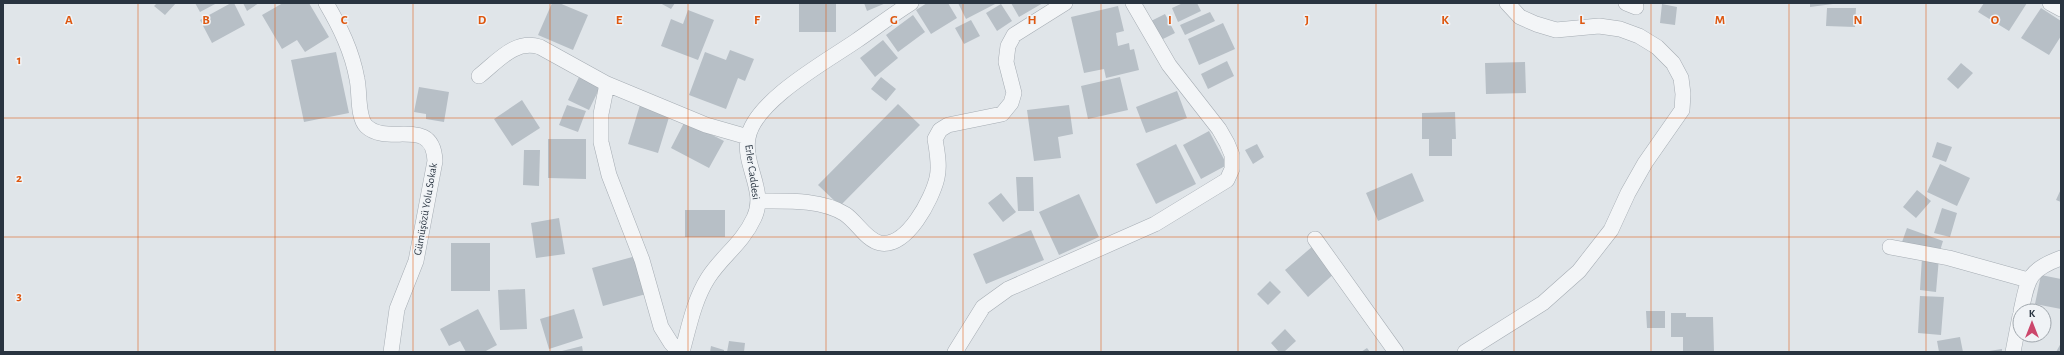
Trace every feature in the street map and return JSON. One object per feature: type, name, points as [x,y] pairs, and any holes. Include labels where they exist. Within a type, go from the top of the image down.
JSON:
[{"type":"street","name":"Gümüşözü Yolu Sokak","points":[[326,3],[351,54],[358,80],[360,117],[366,126],[375,131],[389,134],[414,134],[426,137],[434,148],[435,161],[416,261],[397,309],[391,352]]},
{"type":"street","name":"Erler Caddesi","points":[[682,352],[693,312],[701,291],[718,265],[732,252],[746,233],[755,216],[758,201],[748,150],[748,137],[762,113],[789,85],[911,3]]},
{"type":"street","points":[[758,201],[794,201],[822,206],[845,214],[872,239],[881,243],[895,241],[912,227],[932,194],[937,177],[937,153],[935,139],[940,130],[948,125],[1002,114],[1011,102],[1014,93],[1006,62],[1008,46],[1014,35],[1064,3]]},
{"type":"street","points":[[955,352],[983,307],[1008,290],[1155,224],[1227,180],[1232,169],[1232,155],[1224,138],[1169,65],[1134,3]]},
{"type":"street","points":[[1465,352],[1544,303],[1579,271],[1611,230],[1635,181],[1682,110],[1683,94],[1681,78],[1673,62],[1651,43],[1639,36],[1620,29],[1599,26],[1556,30],[1520,17],[1507,3]]},
{"type":"street","points":[[2050,3],[2061,9]]},
{"type":"street","points":[[479,76],[516,47],[531,44],[540,47],[607,84],[706,125],[748,137]]},
{"type":"street","points":[[607,84],[601,114],[601,142],[609,175],[642,260],[662,327],[671,343],[679,352]]},
{"type":"street","points":[[1316,239],[1396,352]]},
{"type":"street","points":[[1890,247],[1949,258],[2028,280]]},
{"type":"street","points":[[2023,303],[2028,280],[2037,269],[2061,258]]},
{"type":"building","points":[[157,3],[176,3],[165,15],[154,6]]},
{"type":"building","points":[[195,3],[217,3],[200,12]]},
{"type":"building","points":[[231,3],[234,3],[245,25],[212,43],[200,20]]},
{"type":"building","points":[[243,3],[259,3],[247,11]]},
{"type":"building","points":[[283,3],[309,3],[329,37],[305,52],[297,40],[282,49],[262,15]]},
{"type":"building","points":[[552,3],[559,3],[588,15],[573,50],[538,35]]},
{"type":"building","points":[[660,3],[675,3],[671,9]]},
{"type":"building","points":[[799,3],[836,3],[836,32],[799,32]]},
{"type":"building","points":[[864,3],[886,3],[867,11]]},
{"type":"building","points":[[927,3],[948,3],[957,18],[931,34],[916,10]]},
{"type":"building","points":[[958,3],[997,3],[966,19]]},
{"type":"building","points":[[1011,3],[1043,3],[1019,17]]},
{"type":"building","points":[[1183,3],[1197,3],[1201,11],[1178,22],[1172,8]]},
{"type":"building","points":[[1810,3],[1833,3],[1833,4],[1810,7]]},
{"type":"building","points":[[1984,3],[2027,3],[2009,31],[1978,12]]},
{"type":"building","points":[[1001,4],[1012,21],[997,31],[986,13]]},
{"type":"building","points":[[1662,4],[1677,7],[1675,25],[1660,23]]},
{"type":"building","points":[[1118,6],[1124,31],[1116,33],[1118,46],[1129,43],[1130,50],[1134,49],[1139,70],[1106,78],[1104,69],[1084,73],[1071,17]]},
{"type":"building","points":[[1827,8],[1856,8],[1855,27],[1826,26]]},
{"type":"building","points":[[2041,8],[2061,21],[2061,36],[2049,55],[2021,38]]},
{"type":"building","points":[[688,10],[714,20],[698,60],[661,46],[671,19],[683,24]]},
{"type":"building","points":[[1210,12],[1215,21],[1185,35],[1180,25]]},
{"type":"building","points":[[1165,14],[1175,33],[1161,40],[1151,21]]},
{"type":"building","points":[[913,15],[925,32],[898,52],[886,35]]},
{"type":"building","points":[[971,20],[980,36],[964,44],[955,28]]},
{"type":"building","points":[[1223,23],[1235,49],[1199,65],[1188,39]]},
{"type":"building","points":[[883,40],[898,58],[875,77],[860,58]]},
{"type":"building","points":[[730,50],[754,59],[745,81],[738,78],[726,109],[689,95],[705,52],[726,60]]},
{"type":"building","points":[[336,52],[349,113],[304,122],[291,60]]},
{"type":"building","points":[[1227,61],[1234,76],[1208,89],[1201,74]]},
{"type":"building","points":[[1525,62],[1526,93],[1486,94],[1485,63]]},
{"type":"building","points":[[1961,63],[1973,73],[1958,89],[1947,79]]},
{"type":"building","points":[[580,75],[601,85],[589,110],[568,100]]},
{"type":"building","points":[[881,77],[896,89],[886,101],[871,89]]},
{"type":"building","points":[[1120,77],[1128,110],[1088,119],[1081,86]]},
{"type":"building","points":[[419,87],[449,92],[444,122],[426,119],[426,114],[414,112]]},
{"type":"building","points":[[1177,91],[1187,118],[1146,133],[1136,107]]},
{"type":"building","points":[[522,100],[540,128],[512,146],[494,119]]},
{"type":"building","points":[[898,104],[920,125],[840,206],[818,185]]},
{"type":"building","points":[[567,105],[586,111],[578,132],[559,125]]},
{"type":"building","points":[[640,105],[670,114],[658,153],[628,144]]},
{"type":"building","points":[[1069,105],[1073,134],[1058,137],[1061,158],[1034,161],[1027,110]]},
{"type":"building","points":[[1455,112],[1456,139],[1452,139],[1452,156],[1429,156],[1429,139],[1422,139],[1422,113]]},
{"type":"building","points":[[685,121],[724,141],[709,168],[671,148]]},
{"type":"building","points":[[1209,131],[1227,165],[1201,179],[1183,145]]},
{"type":"building","points":[[548,139],[586,139],[586,179],[548,178]]},
{"type":"building","points":[[1937,142],[1952,147],[1946,162],[1932,157]]},
{"type":"building","points":[[1176,144],[1196,184],[1156,204],[1136,164]]},
{"type":"building","points":[[1257,144],[1264,157],[1253,164],[1245,150]]},
{"type":"building","points":[[524,150],[540,150],[539,186],[523,185]]},
{"type":"building","points":[[1940,164],[1970,178],[1957,206],[1927,192]]},
{"type":"building","points":[[1412,173],[1424,201],[1378,221],[1366,193]]},
{"type":"building","points":[[1016,177],[1033,177],[1034,211],[1018,211]]},
{"type":"building","points":[[2061,189],[2061,202],[2056,200]]},
{"type":"building","points":[[1917,190],[1931,201],[1916,218],[1903,207]]},
{"type":"building","points":[[1001,193],[1016,212],[1003,222],[988,203]]},
{"type":"building","points":[[1079,194],[1099,237],[1059,255],[1039,212]]},
{"type":"building","points":[[1942,208],[1957,213],[1950,237],[1934,233]]},
{"type":"building","points":[[685,210],[725,210],[725,237],[685,237]]},
{"type":"building","points":[[559,218],[565,254],[536,258],[531,223]]},
{"type":"building","points":[[1907,228],[1943,241],[1939,254],[1902,242]]},
{"type":"building","points":[[1031,230],[1044,260],[986,284],[973,254]]},
{"type":"building","points":[[451,243],[490,243],[490,291],[451,291]]},
{"type":"building","points":[[1313,246],[1336,272],[1308,297],[1285,270]]},
{"type":"building","points":[[636,256],[646,294],[603,306],[592,268]]},
{"type":"building","points":[[1922,257],[1939,258],[1936,292],[1920,290]]},
{"type":"building","points":[[2041,275],[2061,279],[2061,309],[2052,307],[2052,303],[2035,303]]},
{"type":"building","points":[[1270,281],[1281,292],[1268,305],[1257,294]]},
{"type":"building","points":[[525,289],[527,329],[500,330],[498,290]]},
{"type":"building","points":[[1920,296],[1944,297],[1941,335],[1918,333]]},
{"type":"building","points":[[478,309],[497,345],[484,352],[466,352],[460,341],[449,346],[440,329]]},
{"type":"building","points":[[574,309],[583,338],[549,349],[540,319]]},
{"type":"building","points":[[1646,311],[1665,311],[1665,328],[1647,328]]},
{"type":"building","points":[[1671,313],[1686,313],[1686,317],[1713,317],[1714,352],[1683,352],[1683,337],[1671,337]]},
{"type":"building","points":[[1285,329],[1296,341],[1284,352],[1279,352],[1271,343]]},
{"type":"building","points":[[1960,337],[1963,352],[1939,352],[1937,341]]},
{"type":"building","points":[[729,341],[745,343],[744,352],[727,352]]},
{"type":"building","points":[[2061,343],[2061,352],[2056,352]]},
{"type":"building","points":[[582,346],[583,352],[562,352],[562,351]]},
{"type":"building","points":[[711,346],[724,350],[724,352],[710,352]]},
{"type":"building","points":[[1367,348],[1370,352],[1361,352]]},
{"type":"building","points":[[2002,349],[2002,352],[1989,352],[1989,351]]}]
